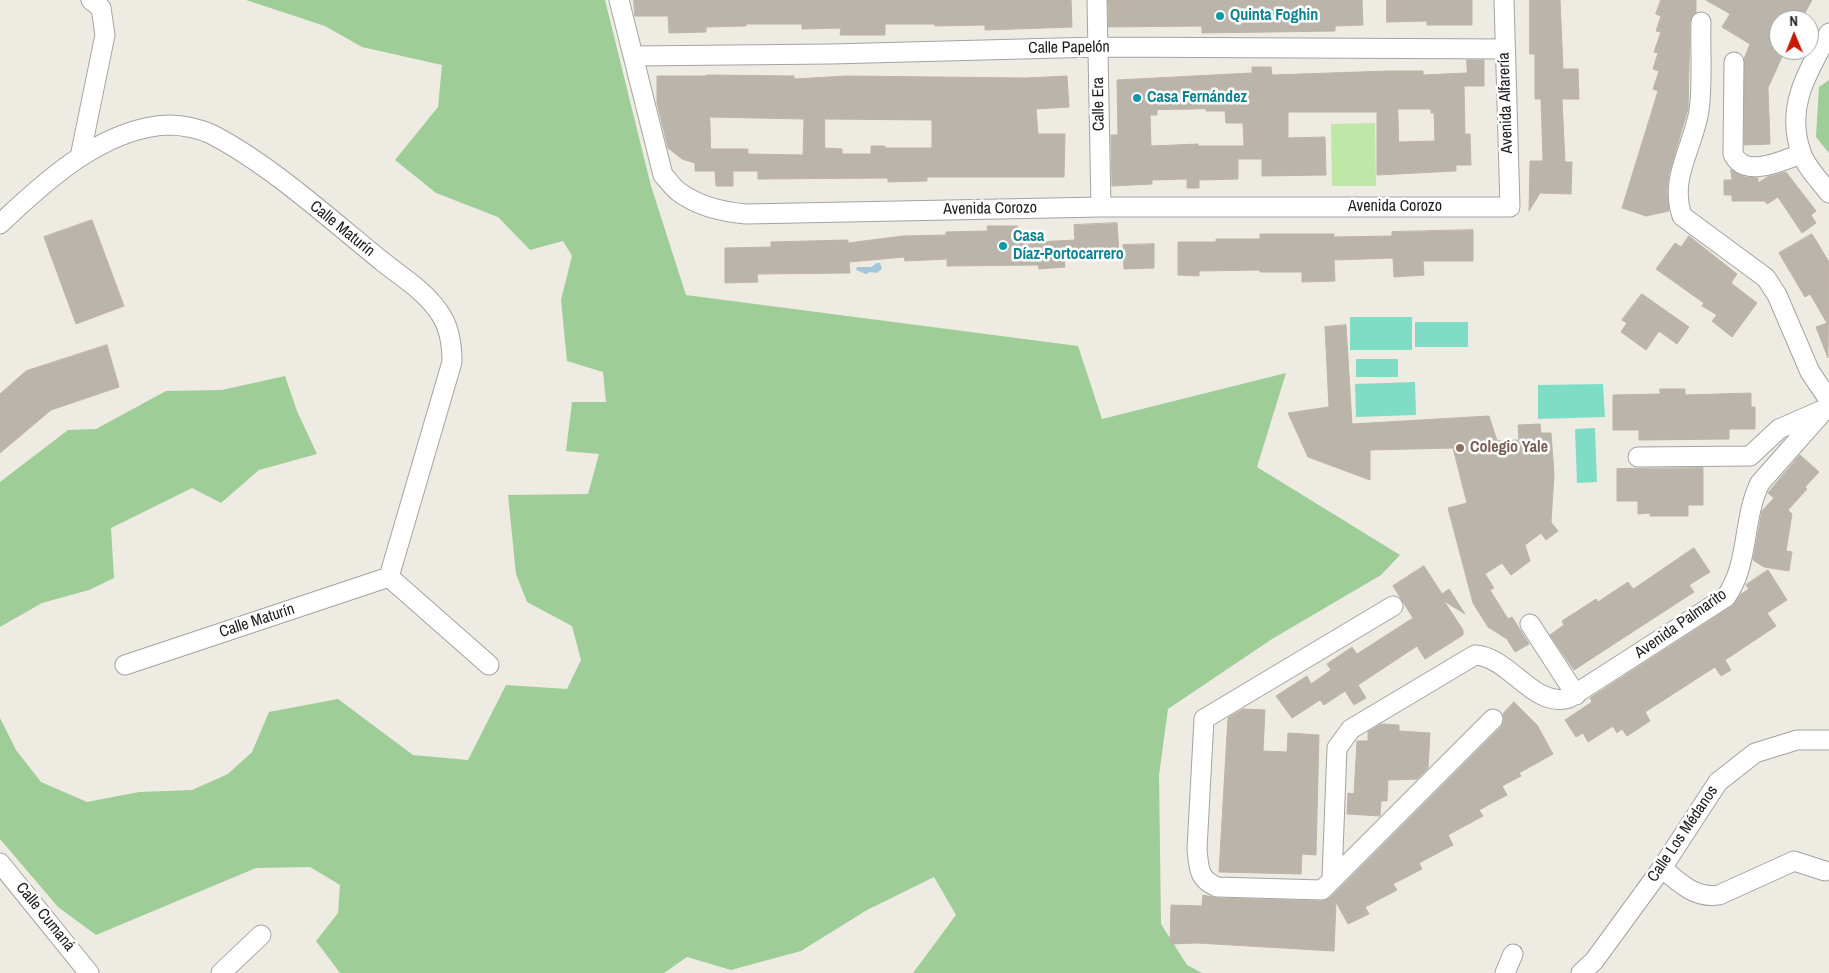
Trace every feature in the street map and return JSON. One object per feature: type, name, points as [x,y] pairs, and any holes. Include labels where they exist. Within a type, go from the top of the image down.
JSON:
[{"type":"street","points":[[80,156],[105,35],[101,8],[91,0]]},
{"type":"street","name":"Avenida Corozo","points":[[619,0],[663,175],[678,192],[723,212],[746,214],[1100,207],[1510,207]]},
{"type":"street","name":"Calle Era","points":[[1097,0],[1100,207]]},
{"type":"street","name":"Avenida Alfarería","points":[[1504,0],[1510,207]]},
{"type":"street","points":[[1638,457],[1750,456],[1779,429],[1827,405],[1810,372],[1777,295],[1766,278],[1682,216],[1677,201],[1677,185],[1699,111],[1701,22]]},
{"type":"street","points":[[1829,33],[1801,86],[1796,117],[1801,154],[1829,194]]},
{"type":"street","name":"Calle Papelón","points":[[633,56],[831,54],[1098,47],[1505,49]]},
{"type":"street","points":[[1734,62],[1733,154],[1736,161],[1743,165],[1763,166],[1801,154]]},
{"type":"street","name":"Calle Maturín","points":[[0,224],[80,156],[114,138],[139,129],[170,125],[188,127],[212,135],[255,161],[350,234],[425,296],[440,312],[452,341],[452,362],[389,577],[125,665]]},
{"type":"street","name":"Avenida Palmarito","points":[[1576,695],[1726,596],[1735,584],[1741,569],[1754,496],[1760,483],[1791,450],[1827,405]]},
{"type":"street","points":[[389,577],[489,665]]},
{"type":"street","points":[[1393,606],[1204,719],[1197,849],[1199,869],[1206,882],[1217,887],[1322,890],[1493,719]]},
{"type":"street","points":[[1332,878],[1337,748],[1351,729],[1475,655],[1485,655],[1496,661],[1541,695],[1562,700],[1576,695],[1530,624]]},
{"type":"street","name":"Calle Los Médanos","points":[[1588,969],[1662,868],[1718,782],[1755,753],[1796,740],[1829,740]]},
{"type":"street","points":[[1662,868],[1698,894],[1707,897],[1719,895],[1794,861],[1826,871]]},
{"type":"street","name":"Calle Cumaná","points":[[0,863],[86,971]]},
{"type":"street","points":[[221,973],[260,934]]},
{"type":"street","points":[[1505,973],[1513,954]]},
{"type":"green space","points":[[246,0],[605,0],[651,186],[686,295],[1078,346],[1102,419],[1286,373],[1257,467],[1400,555],[1381,575],[1272,639],[1168,709],[1159,775],[1161,924],[1187,965],[1202,973],[913,973],[956,915],[934,877],[867,910],[801,951],[731,970],[687,957],[664,973],[340,973],[316,941],[338,913],[340,885],[310,867],[256,868],[96,935],[58,907],[0,839],[0,718],[16,750],[41,782],[87,802],[139,792],[192,790],[228,774],[252,752],[269,712],[338,699],[413,755],[468,760],[506,685],[567,689],[581,660],[572,626],[527,602],[516,574],[508,495],[588,494],[599,454],[566,451],[572,402],[606,402],[603,372],[567,361],[561,300],[572,256],[563,241],[530,250],[498,217],[436,193],[395,160],[438,107],[442,65],[362,47],[325,26]]},
{"type":"green space","points":[[1829,80],[1829,153],[1816,137],[1819,87]]},
{"type":"green space","points":[[1375,123],[1376,186],[1332,186],[1331,124]]},
{"type":"green space","points":[[1350,317],[1412,317],[1412,350],[1350,350]]},
{"type":"green space","points":[[1415,322],[1468,322],[1468,347],[1415,347]]},
{"type":"green space","points":[[1356,359],[1398,359],[1398,377],[1356,377]]},
{"type":"green space","points":[[285,376],[297,411],[317,454],[259,470],[221,503],[192,488],[111,528],[114,578],[89,590],[42,603],[0,627],[0,482],[68,430],[96,429],[166,391],[222,390]]},
{"type":"green space","points":[[1415,382],[1416,415],[1356,417],[1355,384]]},
{"type":"green space","points":[[1603,384],[1605,417],[1538,419],[1538,385]]},
{"type":"green space","points":[[1595,428],[1597,482],[1577,483],[1575,429]]},
{"type":"water","points":[[880,263],[882,269],[877,273],[870,272],[866,274],[856,270],[857,267],[871,267]]},
{"type":"building","points":[[634,0],[1071,0],[1072,27],[985,30],[985,25],[885,24],[885,35],[840,35],[841,28],[802,29],[802,24],[746,24],[746,26],[706,27],[706,32],[669,33],[668,16],[635,16]]},
{"type":"building","points":[[1108,0],[1362,0],[1363,25],[1335,26],[1335,31],[1202,33],[1202,26],[1109,27]]},
{"type":"building","points":[[1387,0],[1472,0],[1472,25],[1427,25],[1427,21],[1387,22]]},
{"type":"building","points":[[1530,0],[1560,0],[1563,69],[1578,69],[1579,99],[1562,99],[1565,162],[1572,162],[1571,194],[1540,193],[1529,211],[1530,161],[1543,161],[1541,99],[1535,99],[1535,54],[1530,54]]},
{"type":"building","points":[[1661,0],[1696,0],[1696,12],[1690,22],[1688,109],[1669,174],[1667,189],[1669,211],[1646,216],[1622,208],[1658,91],[1653,89],[1659,71],[1653,69],[1658,53],[1654,52],[1661,32],[1656,31],[1661,16],[1656,14]]},
{"type":"building","points":[[1706,0],[1812,0],[1806,10],[1769,10],[1769,60],[1781,60],[1768,88],[1770,144],[1744,145],[1744,59],[1750,44],[1722,27],[1730,14]]},
{"type":"building","points":[[1467,60],[1484,60],[1484,86],[1464,86],[1465,134],[1470,134],[1471,165],[1456,165],[1456,171],[1377,175],[1377,112],[1288,112],[1288,138],[1325,137],[1326,175],[1262,176],[1262,159],[1238,159],[1238,179],[1199,180],[1199,188],[1187,188],[1187,179],[1152,180],[1152,184],[1112,186],[1111,135],[1118,135],[1117,80],[1252,73],[1252,67],[1271,67],[1272,75],[1388,71],[1423,71],[1423,75],[1467,73]],"holes":[[[1206,109],[1206,111],[1225,111],[1226,123],[1243,123],[1244,146],[1198,146],[1198,144],[1151,146],[1150,115],[1157,115],[1157,110]],[[1398,109],[1431,109],[1431,113],[1434,113],[1435,141],[1399,142]]]},
{"type":"building","points":[[657,76],[794,76],[794,79],[847,76],[1025,78],[1067,76],[1069,107],[1036,109],[1038,134],[1065,134],[1064,177],[927,177],[927,181],[888,182],[888,178],[758,179],[758,171],[733,171],[733,186],[716,186],[715,171],[695,171],[695,163],[682,159],[668,148],[657,103]],"holes":[[[710,117],[804,119],[803,155],[748,154],[748,149],[711,149]],[[825,119],[932,120],[932,148],[885,148],[885,146],[871,146],[871,154],[842,154],[842,149],[825,148]]]},
{"type":"building","points":[[1731,170],[1744,177],[1758,178],[1758,183],[1767,177],[1786,172],[1816,211],[1811,215],[1816,223],[1802,233],[1778,197],[1767,204],[1765,201],[1732,201],[1732,195],[1724,195],[1724,180],[1732,180]]},
{"type":"building","points":[[92,220],[124,306],[76,324],[44,237]]},
{"type":"building","points":[[1117,223],[1119,253],[1064,256],[1065,267],[1039,269],[1038,265],[947,266],[947,259],[905,261],[904,257],[849,262],[850,273],[757,274],[758,282],[725,283],[725,248],[771,247],[771,242],[848,240],[848,243],[903,236],[946,235],[946,232],[988,231],[987,226],[1018,226],[1018,243],[1075,240],[1074,225]]},
{"type":"building","points":[[1473,230],[1473,261],[1423,261],[1424,275],[1394,277],[1393,258],[1334,260],[1335,281],[1302,282],[1302,272],[1260,272],[1260,270],[1199,271],[1199,276],[1178,275],[1178,242],[1216,242],[1216,239],[1260,239],[1260,234],[1334,234],[1334,237],[1392,236],[1392,232]]},
{"type":"building","points":[[1812,234],[1829,262],[1828,358],[1816,327],[1827,323],[1810,294],[1805,297],[1779,253]]},
{"type":"building","points":[[1689,236],[1737,274],[1731,283],[1757,303],[1732,337],[1712,321],[1717,315],[1702,306],[1704,303],[1656,269],[1675,243],[1681,247]]},
{"type":"building","points":[[1154,244],[1154,268],[1124,269],[1123,245]]},
{"type":"building","points":[[1642,294],[1689,327],[1677,344],[1659,331],[1646,350],[1621,332],[1627,323],[1622,320]]},
{"type":"building","points":[[1346,325],[1352,424],[1489,416],[1497,441],[1519,440],[1518,425],[1540,424],[1541,433],[1551,433],[1554,474],[1551,522],[1558,531],[1546,540],[1541,533],[1525,545],[1530,561],[1511,575],[1502,563],[1485,574],[1494,588],[1490,590],[1508,619],[1512,617],[1529,644],[1515,652],[1507,639],[1488,627],[1473,603],[1448,508],[1467,503],[1453,448],[1370,450],[1370,480],[1308,457],[1288,413],[1329,407],[1325,327]]},
{"type":"building","points":[[107,345],[119,387],[51,410],[0,453],[0,394],[26,371]]},
{"type":"building","points":[[1660,389],[1685,389],[1685,395],[1751,393],[1751,407],[1755,407],[1755,429],[1729,429],[1729,439],[1639,440],[1639,430],[1613,430],[1613,395],[1660,394]]},
{"type":"building","points":[[1800,455],[1819,472],[1788,510],[1792,514],[1786,551],[1792,552],[1789,571],[1764,567],[1753,560],[1762,511],[1774,498],[1768,493]]},
{"type":"building","points":[[1703,468],[1703,505],[1688,505],[1688,516],[1650,516],[1650,513],[1638,514],[1638,501],[1617,501],[1617,469]]},
{"type":"building","points":[[1694,548],[1710,572],[1689,585],[1694,592],[1574,670],[1550,635],[1564,625],[1562,621],[1596,599],[1598,602],[1628,582],[1633,589]]},
{"type":"building","points":[[1424,566],[1442,594],[1449,589],[1465,614],[1444,601],[1463,630],[1463,635],[1425,659],[1417,646],[1358,685],[1366,698],[1354,705],[1345,691],[1324,705],[1320,700],[1292,718],[1276,696],[1307,676],[1311,684],[1331,670],[1327,664],[1352,647],[1357,654],[1413,618],[1393,586]]},
{"type":"building","points":[[1768,570],[1787,600],[1767,613],[1776,626],[1725,660],[1731,670],[1721,676],[1715,667],[1645,712],[1650,721],[1627,736],[1622,729],[1617,733],[1613,726],[1588,742],[1583,733],[1576,737],[1565,720],[1592,702],[1590,698],[1732,606],[1741,594],[1749,589],[1746,585]]},
{"type":"building","points":[[1514,702],[1537,725],[1553,754],[1519,773],[1521,776],[1502,786],[1507,795],[1479,810],[1483,816],[1448,835],[1453,845],[1419,863],[1422,869],[1393,884],[1397,890],[1365,907],[1369,914],[1348,924],[1336,902],[1334,951],[1197,943],[1170,944],[1171,905],[1202,906],[1203,895],[1217,898],[1322,901],[1330,898],[1501,727],[1504,721],[1503,714]]},
{"type":"building","points":[[1243,709],[1265,710],[1263,751],[1287,752],[1288,733],[1319,735],[1316,855],[1302,854],[1301,874],[1219,872],[1228,718]]},
{"type":"building","points":[[1381,724],[1399,725],[1399,731],[1430,733],[1428,768],[1417,779],[1388,780],[1387,801],[1381,801],[1380,816],[1347,814],[1348,793],[1354,794],[1357,741],[1368,741],[1368,732]]},
{"type":"place","name":"Quinta Foghin","points":[[1220,16]]},
{"type":"place","name":"Casa Fernández","points":[[1137,98]]},
{"type":"place","name":"Casa Díaz-Portocarrero","points":[[1003,246]]},
{"type":"place","name":"Colegio Yale","points":[[1460,448]]}]
